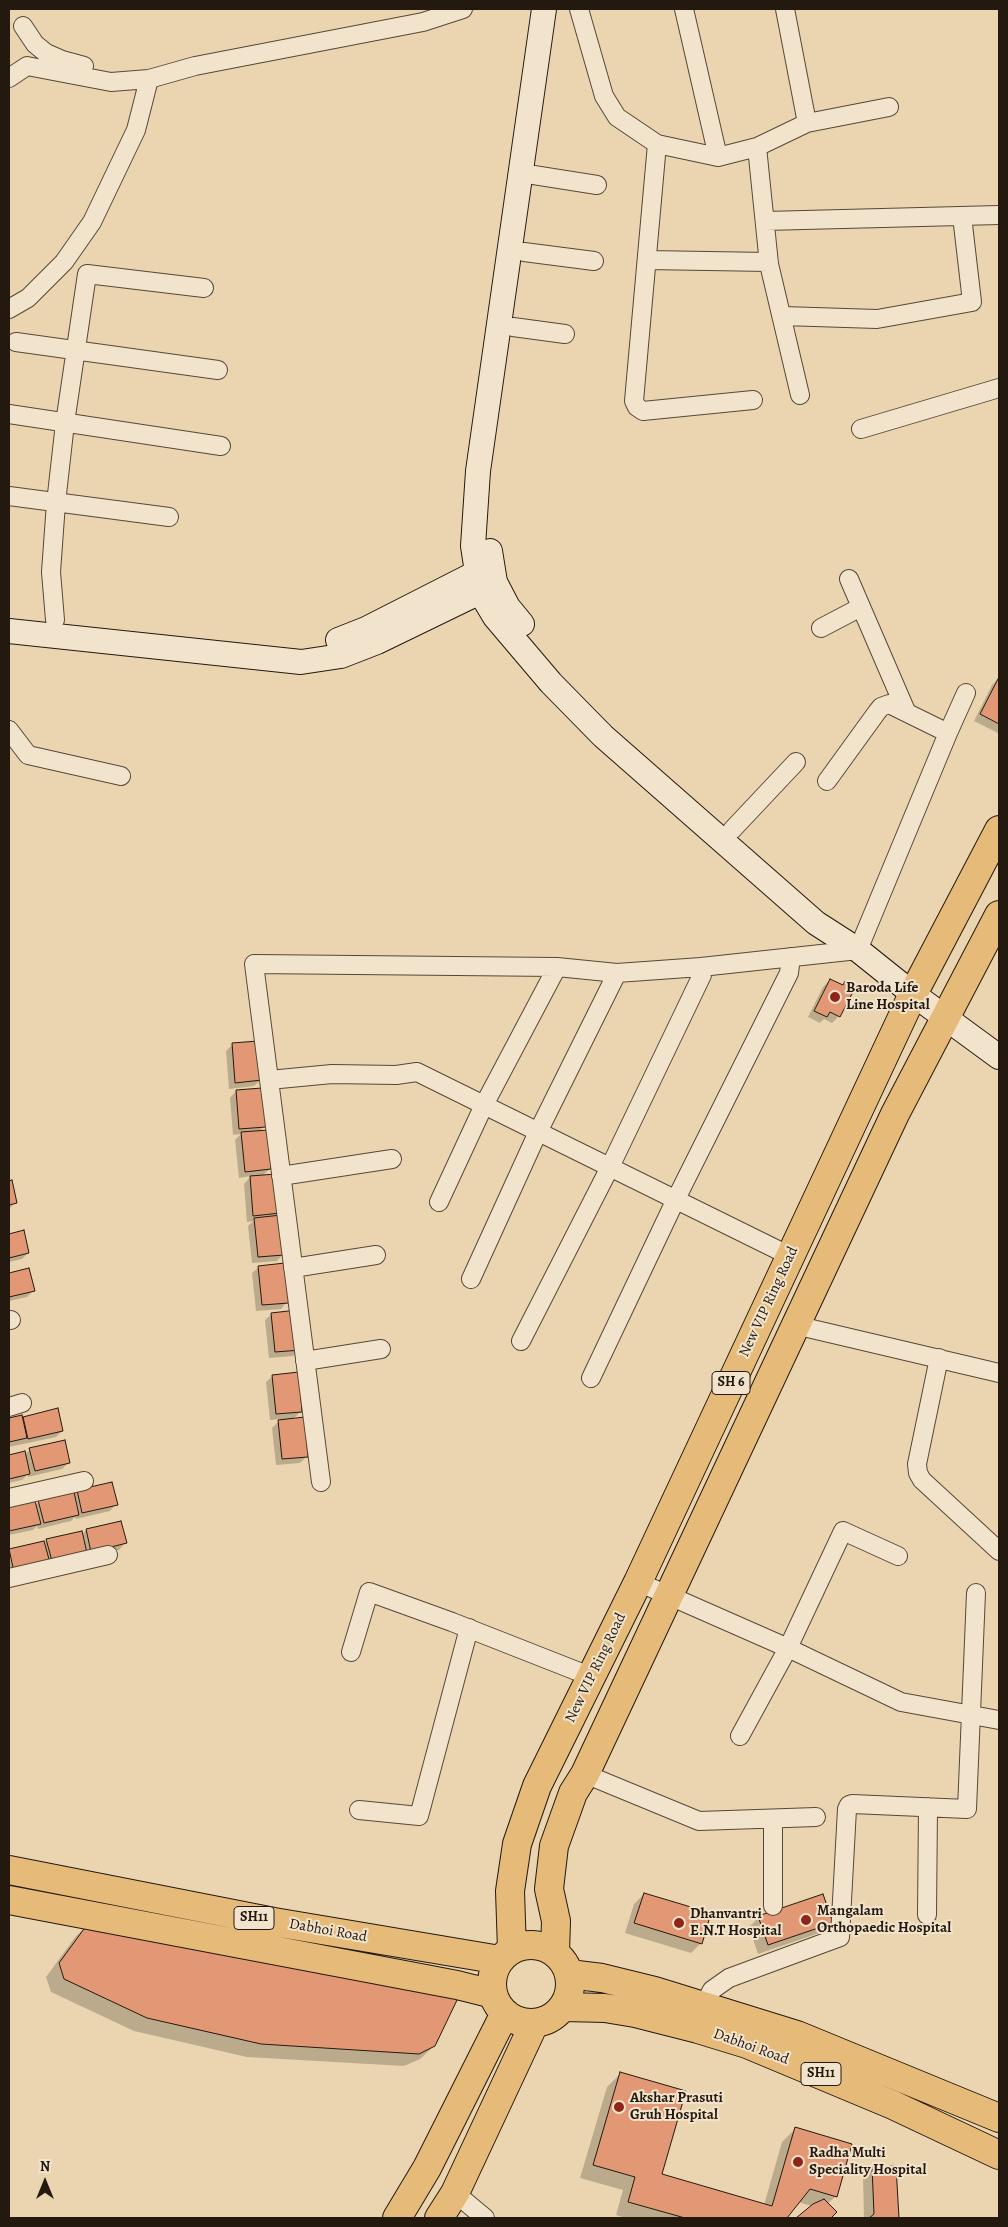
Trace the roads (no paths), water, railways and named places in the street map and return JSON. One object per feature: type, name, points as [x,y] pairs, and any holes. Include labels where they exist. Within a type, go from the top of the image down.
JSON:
[{"type":"main road","name":"New VIP Ring Road","points":[[506,1955],[510,1891],[517,1844],[537,1786],[638,1582],[913,994],[999,830]]},
{"type":"main road","name":"SH 6","points":[[562,1964],[549,1889],[554,1846],[573,1794],[585,1774],[896,1114],[999,915]]},
{"type":"main road","name":"Dabhoi Road","points":[[9,1870],[274,1922],[506,1955]]},
{"type":"main road","name":"Dabhoi Road","points":[[9,1900],[457,1985],[499,2003]]},
{"type":"main road","points":[[532,1945],[544,1948],[562,1964],[571,1986],[564,2006],[556,2015],[534,2024],[522,2023],[499,2003],[492,1977],[506,1955],[532,1945]]},
{"type":"main road","name":"Dabhoi Road","points":[[562,1964],[602,1978],[655,1991],[797,2035],[999,2118]]},
{"type":"main road","points":[[397,2218],[426,2168],[499,2003]]},
{"type":"main road","name":"Dabhoi Road","points":[[564,2006],[605,2008],[635,2013],[747,2044],[893,2105],[999,2155]]},
{"type":"main road","points":[[438,2218],[456,2193],[534,2024]]},
{"type":"street","points":[[9,78],[27,66],[111,82],[149,79],[195,66],[423,22],[463,9]]},
{"type":"street","points":[[544,9],[528,174],[524,252],[491,473],[486,579],[562,674],[611,725],[826,913],[858,950]]},
{"type":"street","points":[[558,9],[478,471],[473,546],[486,579],[495,617],[551,683],[603,736],[816,923],[858,950],[913,994],[999,1057]]},
{"type":"street","points":[[579,9],[604,96],[617,117],[657,144],[718,157],[757,147],[807,123],[888,107]]},
{"type":"street","points":[[684,9],[718,157]]},
{"type":"street","points":[[785,9],[807,123]]},
{"type":"street","points":[[23,26],[35,44],[46,53],[62,60],[149,79]]},
{"type":"street","points":[[9,310],[28,298],[64,262],[92,222],[136,130],[149,79]]},
{"type":"street","points":[[657,144],[634,402],[637,407],[643,410],[753,400]]},
{"type":"street","points":[[757,147],[769,262],[800,395]]},
{"type":"street","points":[[528,174],[597,185]]},
{"type":"street","points":[[765,221],[999,215]]},
{"type":"street","points":[[783,316],[877,319],[972,302],[962,216]]},
{"type":"street","points":[[524,252],[594,261]]},
{"type":"street","points":[[647,260],[769,262]]},
{"type":"street","points":[[55,620],[50,572],[56,503],[65,423],[87,274],[204,288]]},
{"type":"street","points":[[512,326],[565,334]]},
{"type":"street","points":[[16,342],[218,370]]},
{"type":"street","points":[[861,429],[999,388]]},
{"type":"street","points":[[9,414],[221,446]]},
{"type":"street","points":[[9,496],[169,517]]},
{"type":"street","points":[[9,615],[299,646],[333,642],[486,579]]},
{"type":"street","points":[[9,631],[301,662],[340,656],[377,642],[486,579]]},
{"type":"street","points":[[849,579],[906,712]]},
{"type":"street","points":[[821,628],[861,607]]},
{"type":"street","points":[[858,950],[966,693]]},
{"type":"street","points":[[827,780],[881,707],[888,704],[948,733]]},
{"type":"street","points":[[9,730],[28,755],[121,776]]},
{"type":"street","points":[[732,830],[796,762]]},
{"type":"street","points":[[321,1482],[254,964],[557,967],[617,973],[701,967],[858,950]]},
{"type":"street","points":[[591,1378],[676,1199],[789,973],[791,957]]},
{"type":"street","points":[[439,1202],[484,1105],[557,967]]},
{"type":"street","points":[[521,1341],[610,1167],[702,975],[701,967]]},
{"type":"street","points":[[471,1279],[538,1132],[617,973]]},
{"type":"street","points":[[269,1080],[332,1074],[396,1075],[417,1072],[790,1256]]},
{"type":"street","points":[[281,1176],[392,1159]]},
{"type":"street","points":[[293,1268],[376,1255]]},
{"type":"street","points":[[795,1325],[999,1372]]},
{"type":"street","points":[[305,1361],[381,1349]]},
{"type":"street","points":[[939,1358],[917,1464],[918,1474],[922,1480],[999,1551]]},
{"type":"street","points":[[9,1498],[84,1481]]},
{"type":"street","points":[[740,1736],[788,1648],[843,1530],[898,1556]]},
{"type":"street","points":[[9,1578],[108,1554]]},
{"type":"street","points":[[638,1582],[788,1648],[901,1702],[999,1720]]},
{"type":"street","points":[[351,1652],[369,1592],[469,1628],[592,1677]]},
{"type":"street","points":[[703,2007],[712,1990],[729,1978],[840,1937],[847,1809],[849,1806],[852,1804],[967,1809],[976,1593]]},
{"type":"street","points":[[359,1810],[419,1816],[469,1628]]},
{"type":"street","points":[[585,1774],[699,1821],[816,1818]]},
{"type":"street","points":[[928,1807],[928,1915]]},
{"type":"street","points":[[773,1819],[773,1906]]},
{"type":"street","points":[[456,2193],[485,2218]]},
{"type":"place","name":"Baroda Life Line Hospital","points":[[835,997]]},
{"type":"place","name":"Mangalam Orthopaedic Hospital","points":[[806,1920]]},
{"type":"place","name":"Dhanvantri E.N.T Hospital","points":[[679,1923]]},
{"type":"place","name":"Akshar Prasuti Gruh Hospital","points":[[619,2107]]},
{"type":"place","name":"Radha Multi Speciality Hospital","points":[[798,2162]]}]
